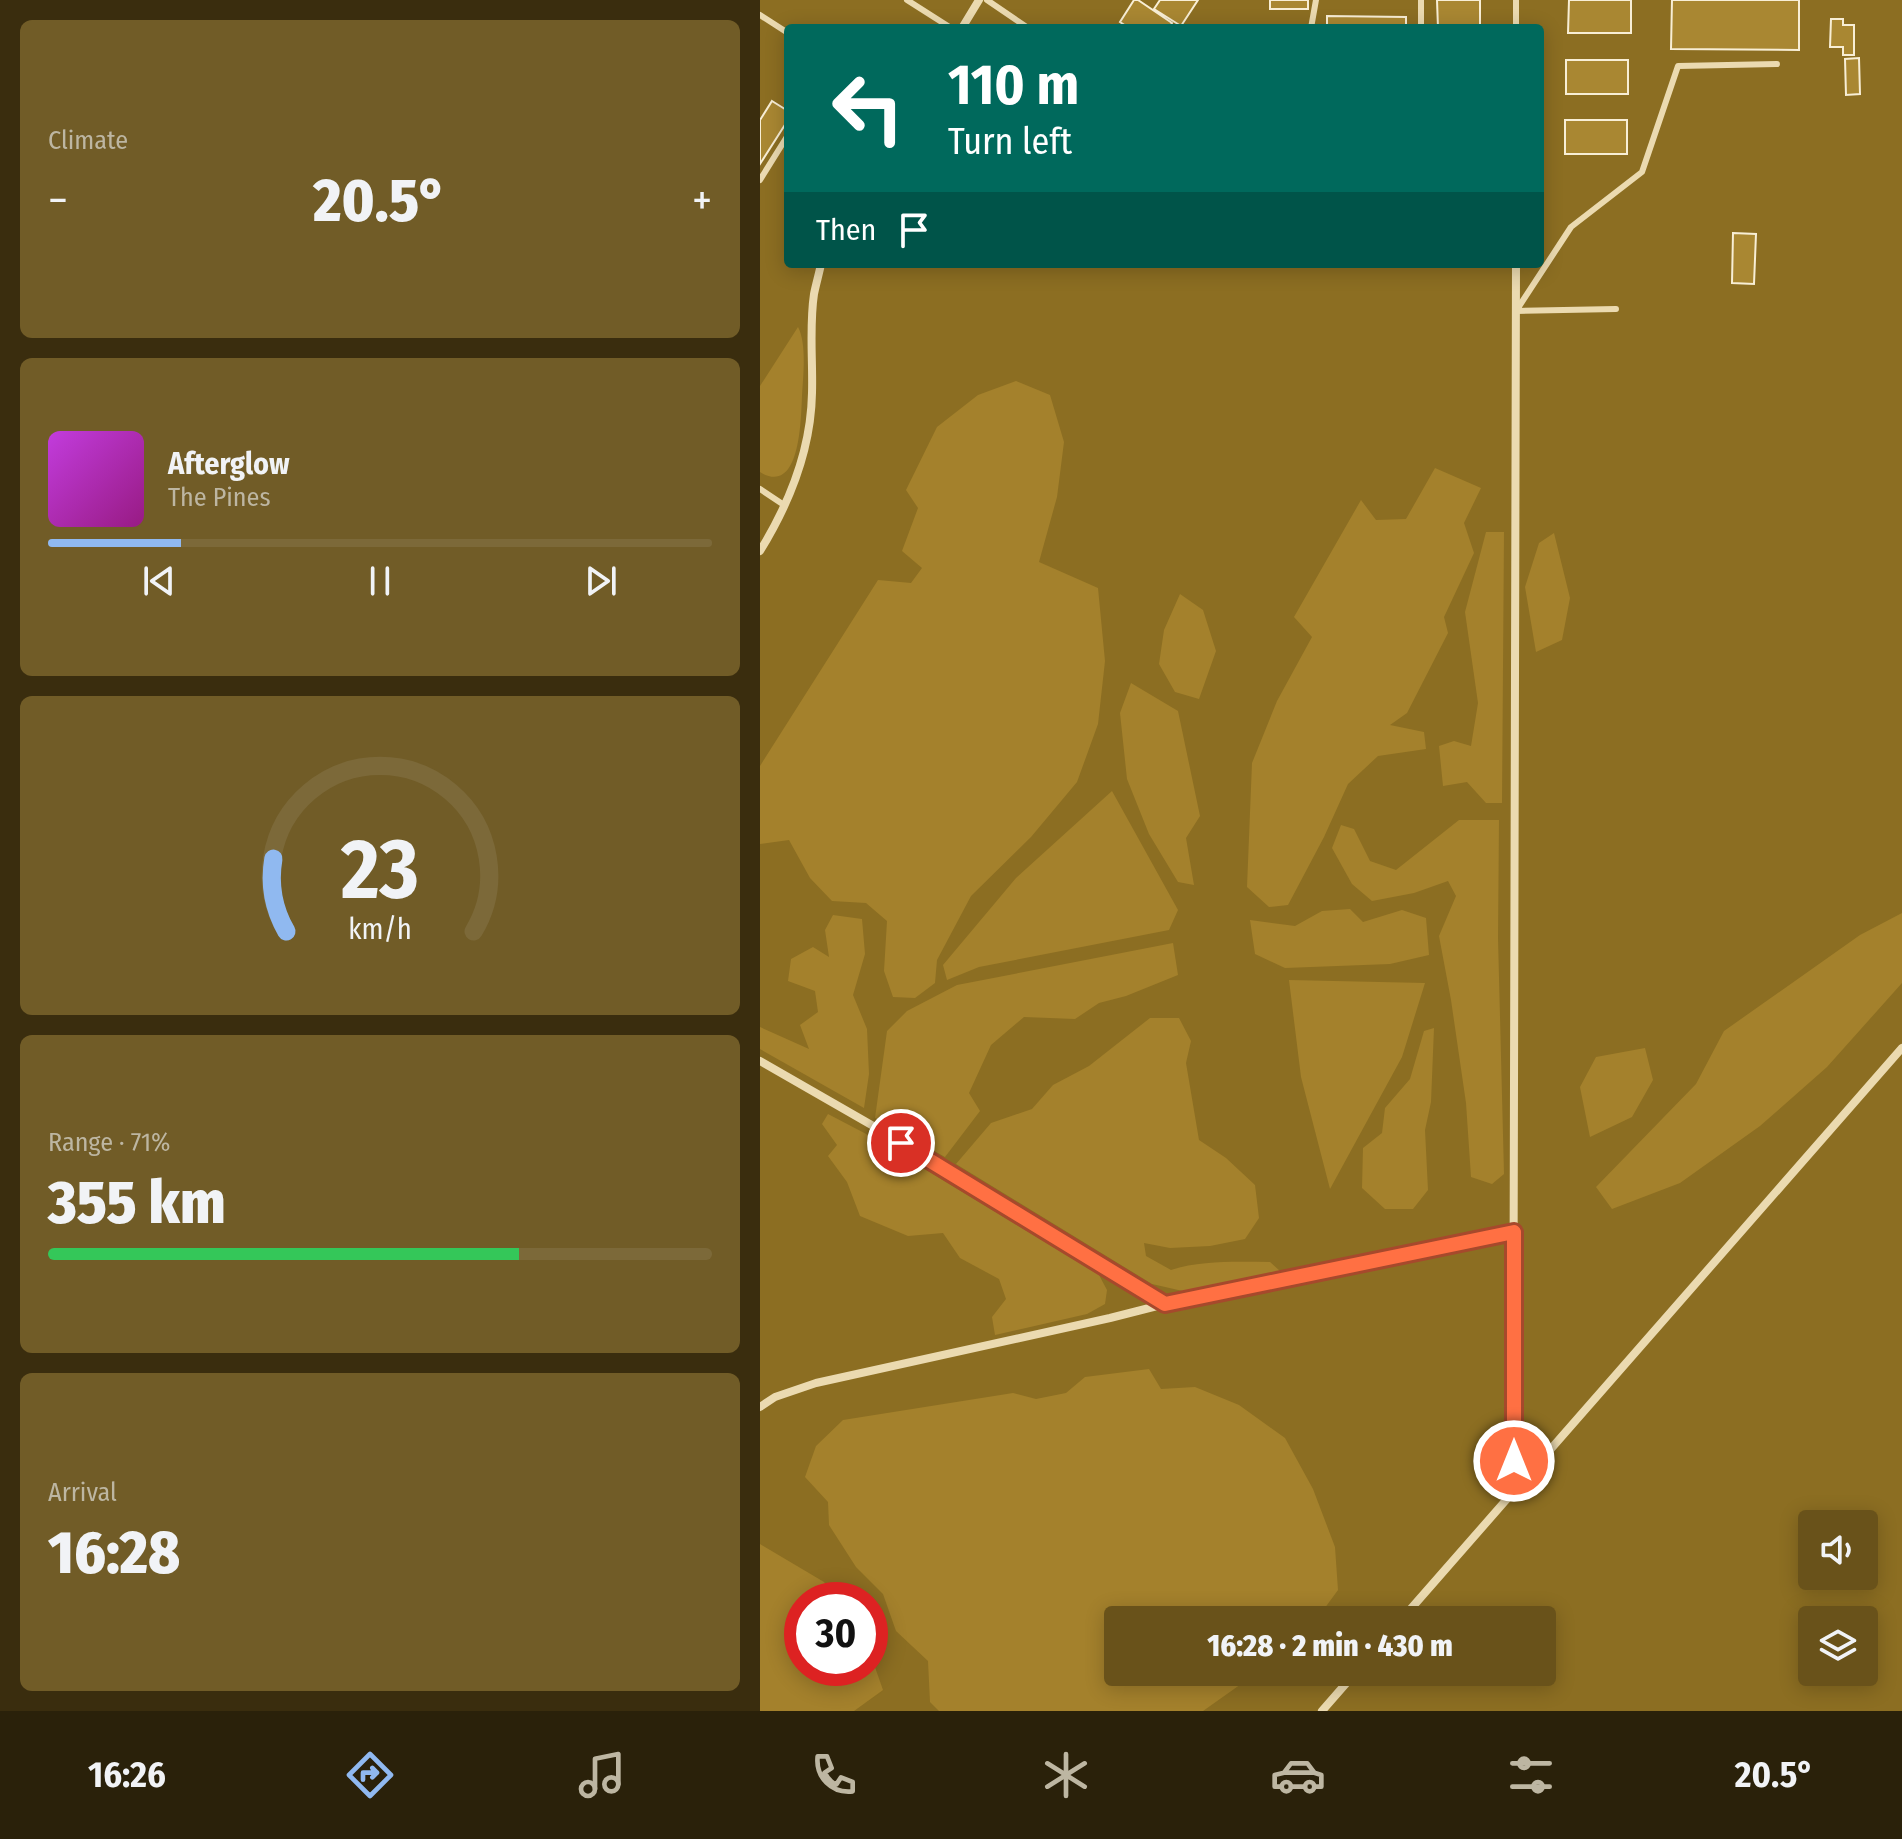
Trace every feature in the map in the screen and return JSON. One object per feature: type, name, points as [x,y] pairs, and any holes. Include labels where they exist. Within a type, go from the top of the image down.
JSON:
[{"type":"street","points":[[964,24],[979,0]]},
{"type":"street","points":[[760,551],[776,525],[794,482],[808,435],[814,295],[820,268]]},
{"type":"street","points":[[1513,1492],[1516,268]]},
{"type":"street","points":[[1413,1606],[1902,1048]]},
{"type":"street","points":[[760,1061],[875,1127],[1165,1304]]},
{"type":"street","points":[[760,1407],[775,1397],[816,1383],[1165,1304],[1514,1232]]},
{"type":"street","points":[[1322,1711],[1344,1686]]},
{"type":"lane","points":[[907,0],[945,24]]},
{"type":"lane","points":[[987,0],[1022,24]]},
{"type":"lane","points":[[1312,24],[1316,0]]},
{"type":"lane","points":[[1421,0],[1421,24]]},
{"type":"lane","points":[[1516,0],[1516,24]]},
{"type":"lane","points":[[760,15],[784,30]]},
{"type":"lane","points":[[1516,311],[1571,227],[1642,172],[1678,66],[1777,64]]},
{"type":"lane","points":[[760,180],[784,141]]},
{"type":"lane","points":[[1516,311],[1616,309]]},
{"type":"lane","points":[[760,489],[784,505]]},
{"type":"shaded area","points":[[798,327],[804,361],[799,436],[791,464],[784,474],[774,477],[760,472],[760,386]]},
{"type":"shaded area","points":[[1016,381],[1050,395],[1064,442],[1057,497],[1039,562],[1098,588],[1105,661],[1098,724],[1077,782],[1031,837],[971,896],[937,960],[935,983],[915,998],[893,997],[884,971],[887,921],[866,903],[832,901],[810,878],[789,840],[760,844],[760,766],[878,580],[911,583],[922,568],[902,551],[918,508],[906,490],[937,427],[978,395]]},
{"type":"shaded area","points":[[1435,468],[1481,488],[1464,523],[1474,553],[1444,617],[1448,633],[1407,713],[1390,725],[1424,732],[1426,749],[1378,756],[1348,784],[1288,905],[1269,907],[1247,887],[1252,763],[1277,701],[1312,637],[1294,617],[1361,500],[1376,520],[1406,519]]},
{"type":"shaded area","points":[[1486,532],[1504,532],[1502,803],[1486,803],[1467,782],[1443,786],[1439,746],[1454,741],[1471,746],[1478,703],[1465,612]]},
{"type":"shaded area","points":[[1554,533],[1570,598],[1562,640],[1536,652],[1525,587],[1539,543]]},
{"type":"shaded area","points":[[1180,594],[1203,610],[1216,651],[1199,699],[1175,692],[1159,664],[1164,630]]},
{"type":"shaded area","points":[[1131,683],[1178,711],[1200,816],[1186,838],[1194,885],[1178,882],[1149,834],[1127,779],[1120,713]]},
{"type":"shaded area","points":[[1112,791],[1178,910],[1169,930],[979,967],[947,980],[943,965],[1016,878]]},
{"type":"shaded area","points":[[1459,820],[1499,820],[1498,938],[1504,1174],[1492,1184],[1471,1177],[1466,1103],[1439,936],[1456,896],[1448,881],[1414,893],[1372,901],[1352,884],[1332,848],[1341,825],[1354,829],[1370,861],[1396,870]]},
{"type":"shaded area","points":[[1350,909],[1363,922],[1402,910],[1426,918],[1429,955],[1390,964],[1285,968],[1255,954],[1250,920],[1295,926],[1322,911]]},
{"type":"shaded area","points":[[1902,913],[1902,983],[1827,1067],[1760,1126],[1680,1183],[1612,1209],[1596,1187],[1696,1084],[1724,1031],[1860,935]]},
{"type":"shaded area","points":[[833,915],[862,919],[865,954],[853,995],[867,1029],[869,1074],[864,1108],[760,1049],[760,1027],[809,1049],[800,1025],[818,1012],[815,991],[788,981],[791,959],[813,947],[829,957],[825,930]]},
{"type":"shaded area","points":[[1173,943],[1178,975],[1126,996],[1099,1003],[1075,1019],[1024,1017],[991,1045],[969,1093],[980,1111],[945,1157],[875,1118],[887,1031],[907,1011],[957,985]]},
{"type":"shaded area","points":[[1289,980],[1425,983],[1402,1057],[1330,1189],[1301,1077]]},
{"type":"shaded area","points":[[1150,1018],[1179,1018],[1191,1041],[1186,1063],[1199,1140],[1226,1158],[1255,1185],[1259,1218],[1245,1239],[1210,1246],[1170,1248],[1144,1243],[1146,1256],[1171,1270],[1207,1263],[1270,1262],[1280,1271],[1187,1292],[1152,1284],[956,1164],[991,1123],[1032,1109],[1053,1085],[1089,1066]]},
{"type":"shaded area","points":[[1434,1028],[1431,1102],[1425,1130],[1428,1190],[1413,1209],[1385,1209],[1362,1188],[1363,1148],[1382,1133],[1385,1108],[1410,1079],[1424,1031]]},
{"type":"shaded area","points":[[1645,1048],[1653,1080],[1632,1117],[1590,1137],[1580,1087],[1596,1057]]},
{"type":"shaded area","points":[[828,1114],[870,1136],[1099,1275],[1107,1290],[1105,1304],[1087,1314],[995,1335],[992,1317],[1006,1299],[999,1279],[960,1258],[943,1233],[908,1236],[860,1216],[847,1182],[828,1156],[837,1145],[822,1124]]},
{"type":"shaded area","points":[[1149,1369],[1161,1389],[1195,1387],[1239,1405],[1285,1438],[1313,1489],[1335,1547],[1338,1590],[1326,1606],[1104,1606],[1104,1686],[1238,1686],[1203,1711],[939,1711],[930,1702],[928,1661],[896,1631],[888,1608],[888,1582],[871,1582],[856,1567],[829,1525],[828,1502],[805,1477],[816,1446],[843,1420],[1013,1393],[1036,1399],[1066,1393],[1085,1377]]},
{"type":"shaded area","points":[[760,1544],[824,1582],[784,1582],[784,1686],[882,1686],[883,1690],[854,1711],[760,1711]]},
{"type":"building","points":[[1134,0],[1138,0],[1172,23],[1123,24],[1120,22]]},
{"type":"building","points":[[1160,0],[1198,0],[1182,24],[1154,9]]},
{"type":"building","points":[[1270,0],[1308,0],[1308,9],[1270,9]]},
{"type":"building","points":[[1437,0],[1480,0],[1480,24],[1438,24]]},
{"type":"building","points":[[1569,0],[1631,0],[1631,33],[1568,33]]},
{"type":"building","points":[[1672,0],[1799,0],[1799,50],[1671,49]]},
{"type":"building","points":[[1327,16],[1406,17],[1406,24],[1327,24]]},
{"type":"building","points":[[1831,19],[1843,19],[1843,25],[1854,25],[1854,55],[1843,55],[1843,47],[1830,47]]},
{"type":"building","points":[[1859,58],[1860,94],[1846,95],[1845,59]]},
{"type":"building","points":[[1566,60],[1628,60],[1628,94],[1566,94]]},
{"type":"building","points":[[772,101],[784,108],[784,126],[760,164],[760,120]]},
{"type":"building","points":[[1565,120],[1627,120],[1627,154],[1565,154]]},
{"type":"building","points":[[1733,233],[1756,234],[1754,284],[1732,283]]},
{"type":"route","points":[[901,1143],[1165,1304],[1514,1232],[1514,1461]]}]
